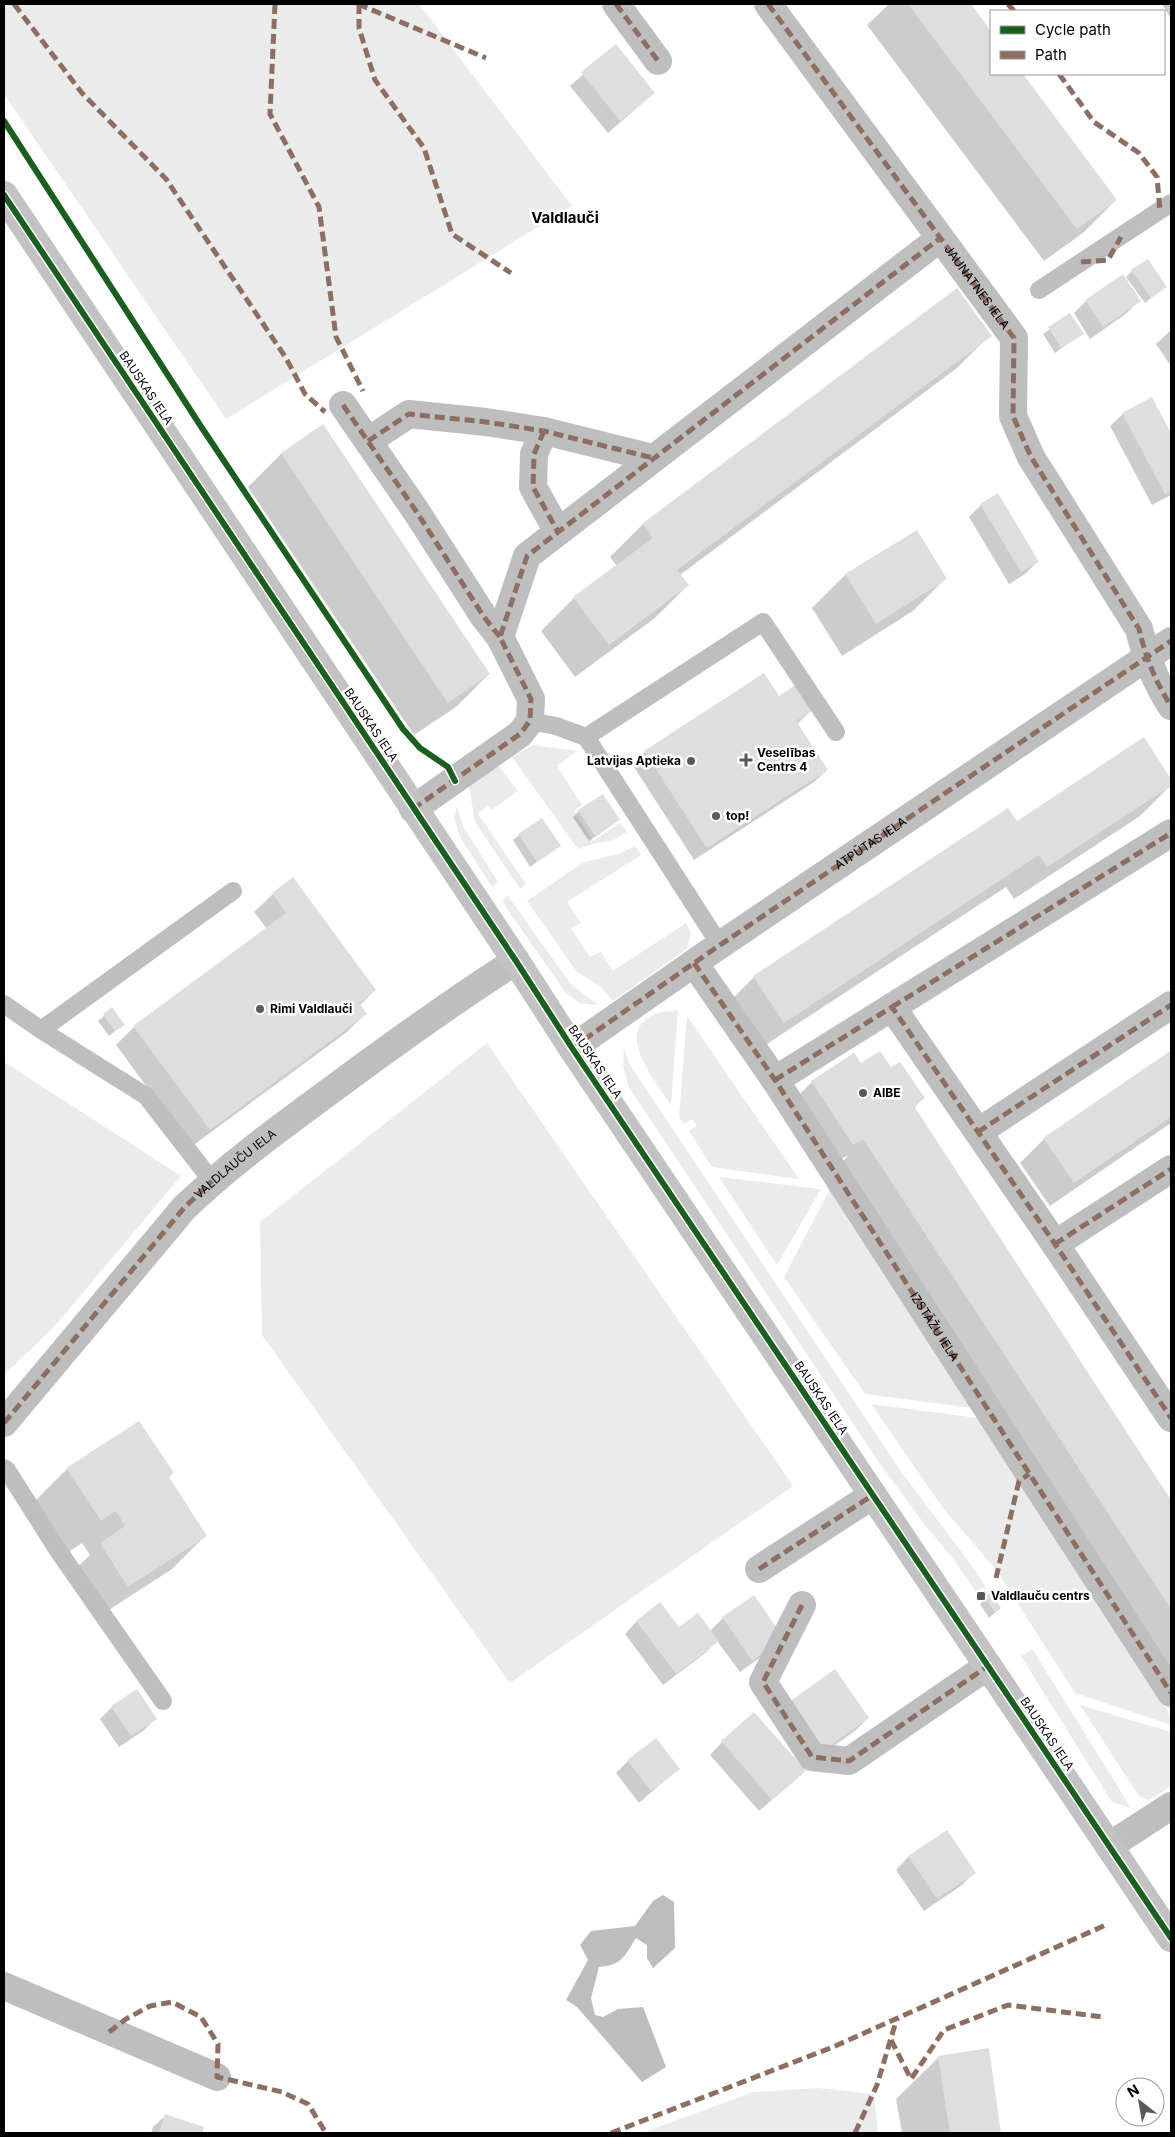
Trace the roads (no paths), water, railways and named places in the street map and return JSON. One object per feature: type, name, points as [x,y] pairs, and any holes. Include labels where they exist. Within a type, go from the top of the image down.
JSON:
[{"type":"main road","name":"BAUSKAS IELA","points":[[4,195],[516,961],[572,1048],[1171,1938]]},
{"type":"street","points":[[616,4],[658,61]]},
{"type":"street","name":"JAUNATNES IELA","points":[[768,4],[1014,338],[1013,416],[1032,457],[1138,629],[1146,658],[1159,687],[1171,706]]},
{"type":"street","points":[[500,637],[527,556],[939,238]]},
{"type":"street","points":[[343,405],[416,511],[484,617],[500,637],[532,699],[530,721],[520,734],[413,809]]},
{"type":"street","points":[[368,441],[409,414],[486,422],[544,431],[653,458]]},
{"type":"street","points":[[544,431],[534,454],[533,487],[558,532]]},
{"type":"street","name":"ATPŪTAS IELA","points":[[572,1048],[720,945],[1171,641]]},
{"type":"street","points":[[774,1080],[1171,833]]},
{"type":"street","name":"VALDLAUČU IELA","points":[[4,1423],[184,1208],[212,1181],[348,1078],[470,990],[516,961]]},
{"type":"street","name":"IZSTĀŽU IELA","points":[[694,963],[774,1080],[1171,1693]]},
{"type":"street","points":[[978,1132],[1171,1005]]},
{"type":"street","points":[[892,1007],[1055,1244],[1171,1418]]},
{"type":"street","points":[[1055,1244],[1171,1169]]},
{"type":"street","points":[[759,1570],[873,1495]]},
{"type":"street","points":[[802,1605],[763,1682],[812,1757],[848,1762],[988,1666]]},
{"type":"street","points":[[1109,1846],[1171,1806]]},
{"type":"street","points":[[4,1986],[217,2077]]},
{"type":"lane","points":[[1039,290],[1168,209]]},
{"type":"lane","points":[[586,737],[763,622],[836,732]]},
{"type":"lane","points":[[530,721],[556,726],[586,737],[720,945]]},
{"type":"lane","points":[[41,1030],[233,891]]},
{"type":"lane","points":[[4,1004],[41,1030],[146,1096],[212,1181]]},
{"type":"lane","points":[[4,1468],[57,1550],[162,1701]]},
{"type":"place","name":"Veselības Centrs 4","points":[[746,760]]},
{"type":"place","name":"Latvijas Aptieka","points":[[691,761]]},
{"type":"place","name":"top!","points":[[716,816]]},
{"type":"place","name":"Rimi Valdlauči","points":[[260,1009]]},
{"type":"place","name":"AIBE","points":[[863,1093]]},
{"type":"place","name":"Valdlauču centrs","points":[[981,1596]]},
{"type":"district","name":"Valdlauči","points":[[565,218]]}]
